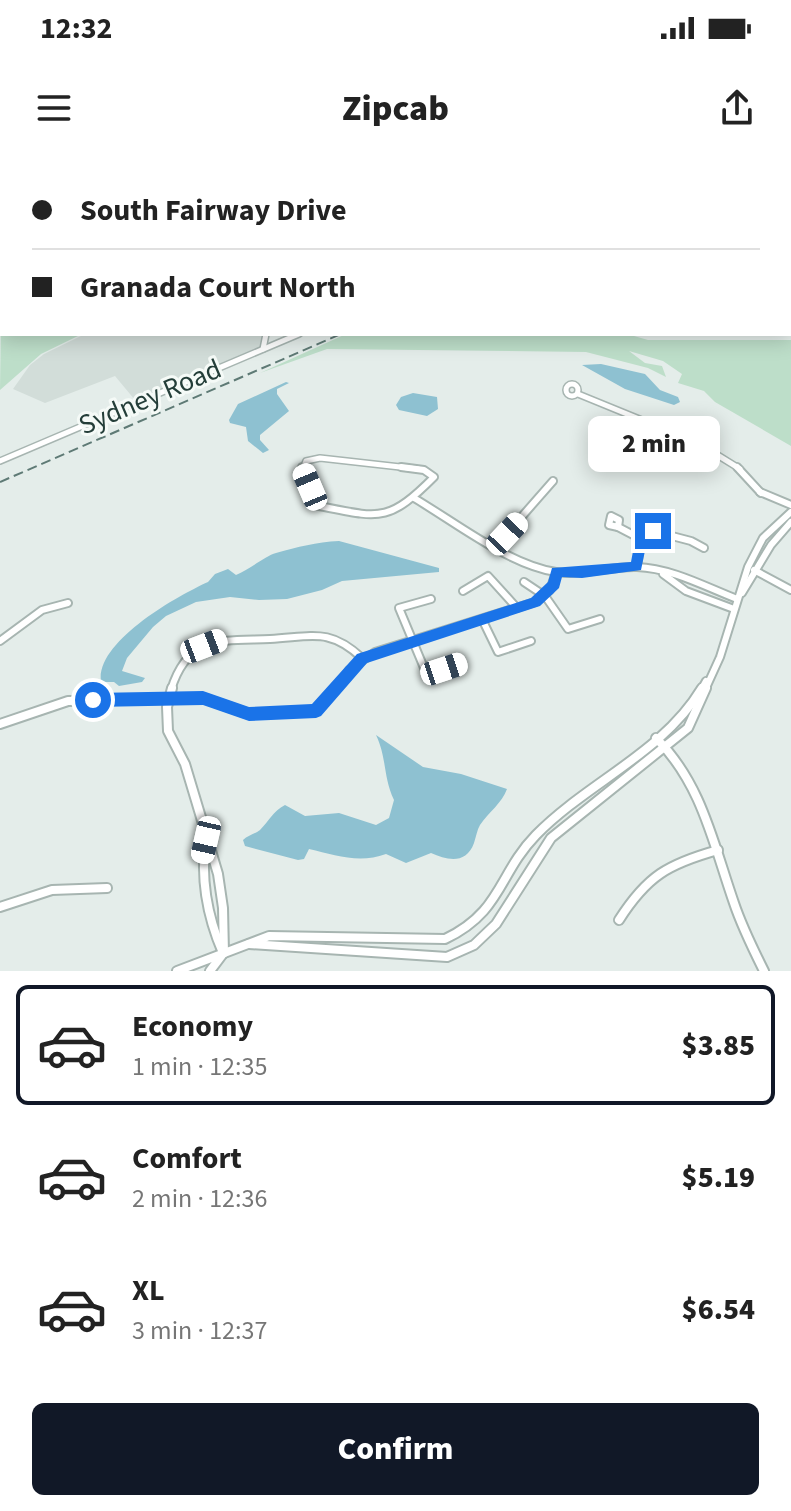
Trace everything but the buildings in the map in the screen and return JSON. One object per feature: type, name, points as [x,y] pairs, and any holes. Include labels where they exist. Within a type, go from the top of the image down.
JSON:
[{"type":"street","points":[[263,349],[266,336]]},
{"type":"street","name":"Sydney Road","points":[[0,461],[294,336]]},
{"type":"street","points":[[578,394],[698,443],[733,464],[749,485],[791,505]]},
{"type":"street","points":[[320,458],[424,470],[434,477],[414,498],[399,512],[381,517],[319,506],[302,468],[306,461],[320,458]]},
{"type":"street","points":[[496,546],[553,481]]},
{"type":"street","points":[[414,498],[522,562],[556,572],[582,573],[637,567],[673,574],[738,597]]},
{"type":"street","points":[[249,944],[447,957],[474,945],[496,924],[551,838],[688,728],[720,657],[748,567],[763,538],[791,512]]},
{"type":"street","points":[[738,597],[748,587],[771,545],[791,522]]},
{"type":"street","points":[[618,527],[641,539]]},
{"type":"street","points":[[637,567],[641,539],[653,531],[691,541],[704,548]]},
{"type":"street","points":[[748,567],[791,590]]},
{"type":"street","points":[[0,724],[14,722],[68,701],[203,698],[249,714],[316,711],[362,658],[545,596],[554,584],[556,572]]},
{"type":"street","points":[[663,574],[681,587],[734,609]]},
{"type":"street","points":[[463,591],[488,576],[517,608]]},
{"type":"street","points":[[524,582],[545,596],[568,629],[600,619]]},
{"type":"street","points":[[431,599],[399,608],[427,675],[461,664]]},
{"type":"street","points":[[0,641],[42,610],[68,603]]},
{"type":"street","points":[[482,619],[498,652],[531,641]]},
{"type":"street","points":[[210,971],[224,953],[226,920],[215,863],[184,762],[168,733],[169,697],[177,673],[187,659],[204,646],[225,638],[275,639],[327,634],[346,641],[362,658]]},
{"type":"street","points":[[177,971],[269,936],[445,939],[462,933],[484,916],[533,838],[685,713],[711,676]]},
{"type":"street","points":[[656,738],[692,780],[737,913],[764,971]]},
{"type":"street","points":[[206,840],[201,864],[212,930],[224,953]]},
{"type":"street","points":[[619,920],[638,888],[675,862],[718,850]]},
{"type":"street","points":[[0,907],[37,892],[74,886],[107,888]]},
{"type":"shaded area","points":[[81,336],[263,336],[261,347],[135,400],[115,376],[45,403],[13,389],[30,365],[44,354]]},
{"type":"green space","points":[[1,336],[78,336],[41,354],[0,390]]},
{"type":"green space","points":[[342,336],[634,336],[648,340],[791,340],[791,446],[715,402],[704,391],[678,383],[682,374],[663,361],[629,351],[645,363],[662,366],[666,377],[648,368],[586,352],[327,349],[260,373]]},
{"type":"water","points":[[601,364],[645,374],[660,390],[678,397],[680,402],[674,405],[625,389],[582,365]]},
{"type":"water","points":[[289,383],[277,389],[277,394],[289,411],[260,435],[260,440],[269,450],[263,453],[248,441],[246,427],[229,420],[238,404]]},
{"type":"water","points":[[413,393],[437,397],[438,409],[427,416],[399,410],[396,405],[401,397]]},
{"type":"water","points":[[339,541],[439,568],[439,572],[342,581],[287,599],[230,597],[196,602],[166,616],[127,658],[122,671],[145,678],[142,682],[119,686],[114,682],[101,682],[103,667],[111,651],[124,636],[159,609],[208,582],[215,574],[228,569],[236,575],[276,553]]},
{"type":"water","points":[[376,735],[423,767],[461,774],[507,789],[480,825],[471,850],[466,855],[450,859],[431,853],[406,863],[386,854],[357,858],[309,849],[304,859],[298,860],[245,846],[243,840],[260,830],[285,805],[305,816],[339,813],[376,825],[389,818],[394,800]]},
{"type":"railway","points":[[0,482],[336,336]]},
{"type":"route","points":[[93,700],[203,698],[233,711],[249,714],[316,711],[362,658],[535,602],[545,596],[554,584],[556,572],[582,573],[637,567],[641,539],[653,531]]}]
